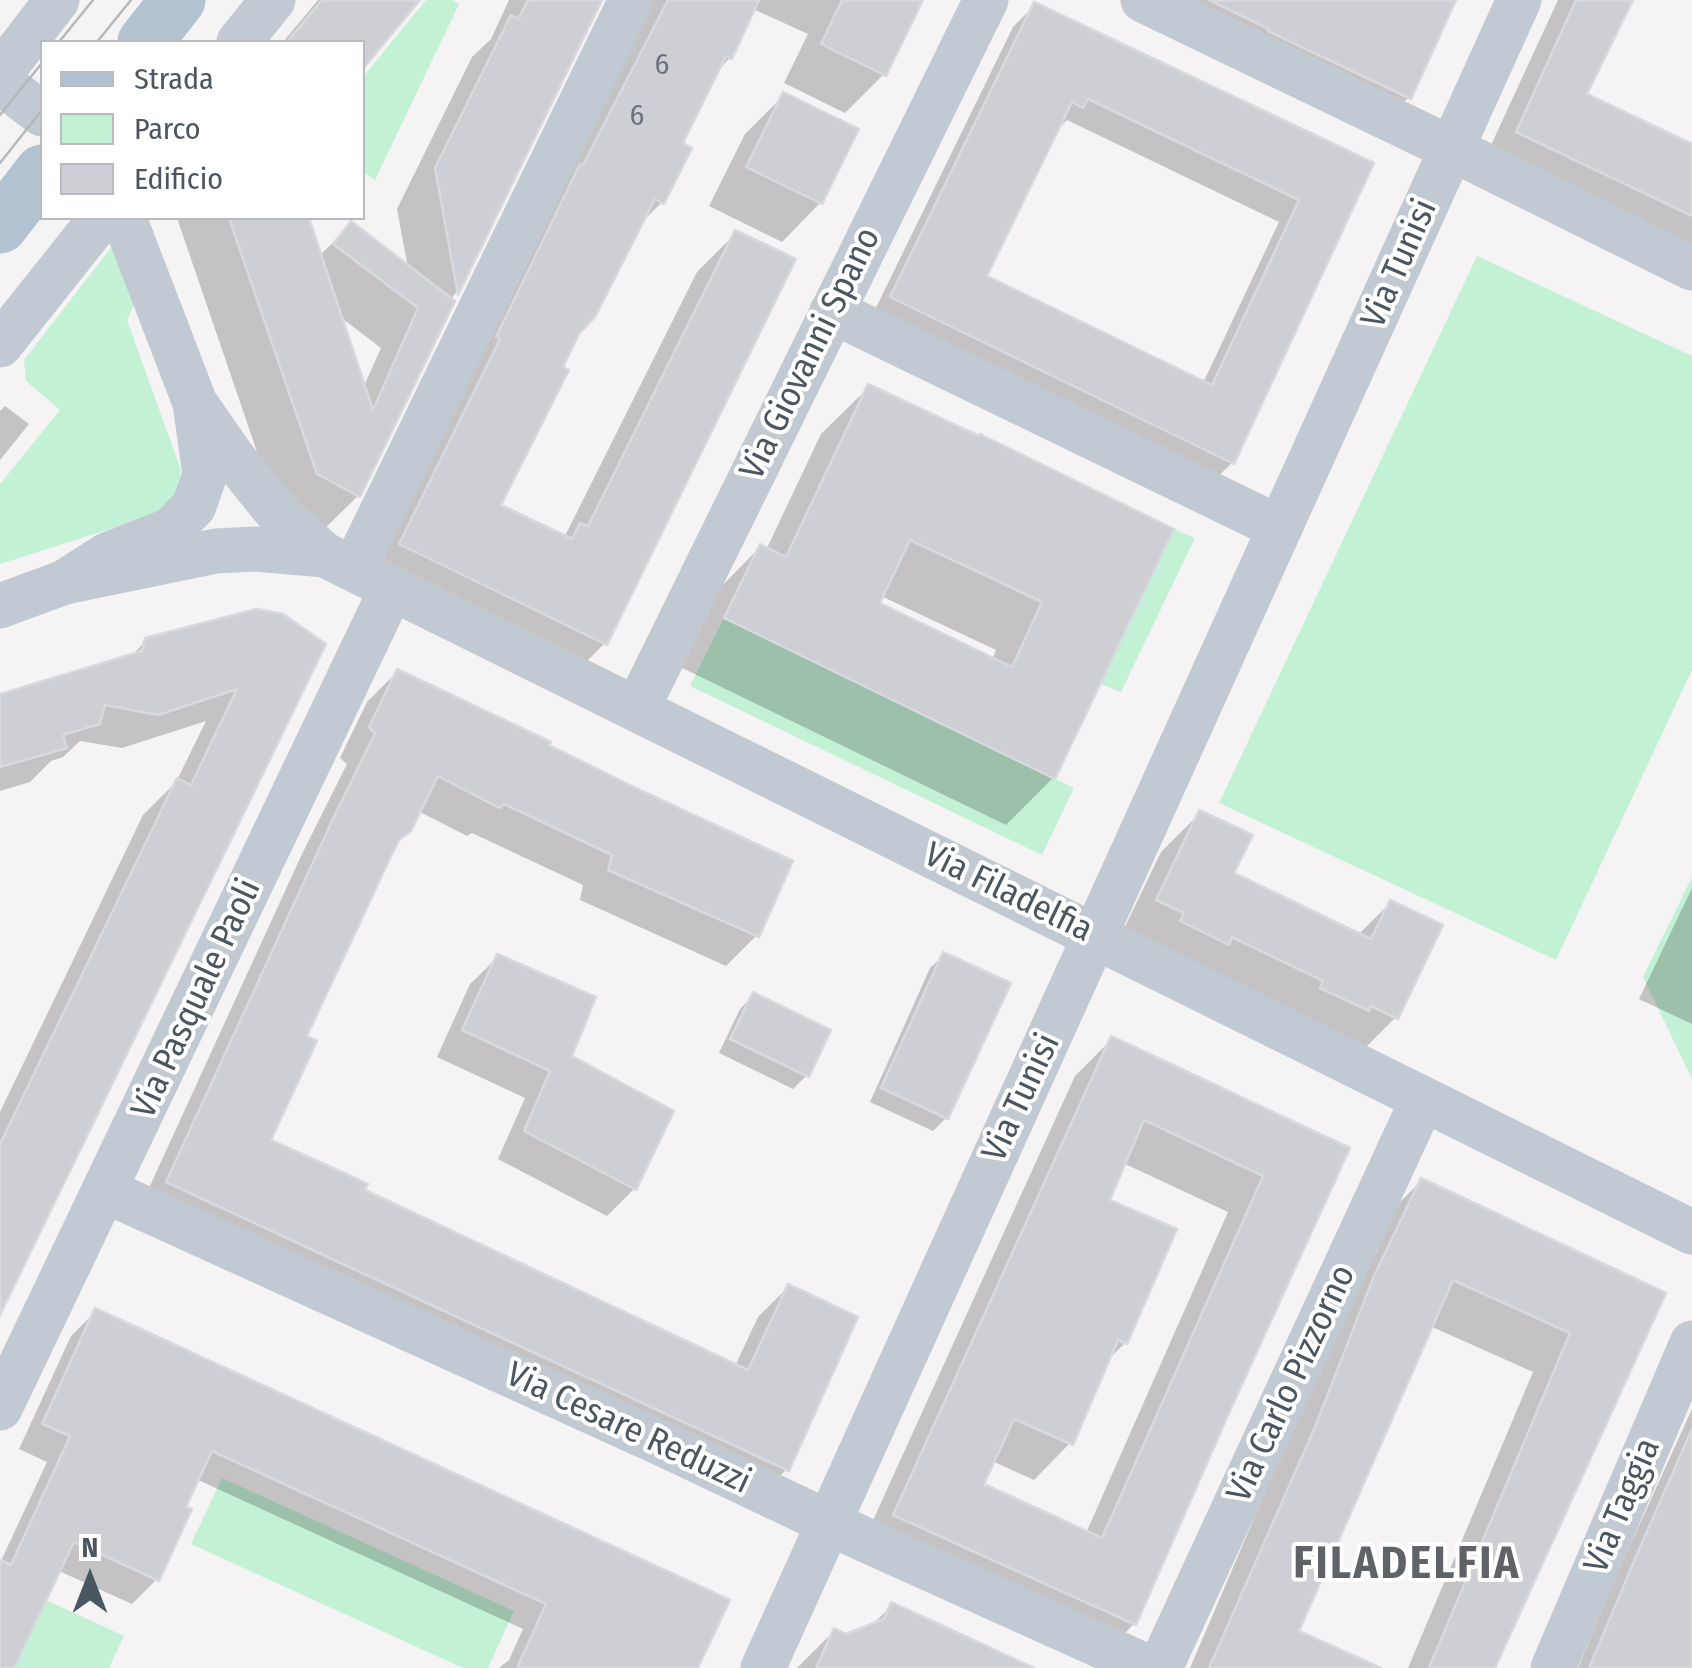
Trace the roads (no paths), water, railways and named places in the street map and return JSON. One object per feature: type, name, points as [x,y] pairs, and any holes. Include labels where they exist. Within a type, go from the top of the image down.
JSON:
[{"type":"main road","points":[[146,40],[178,0]]},
{"type":"main road","points":[[0,226],[40,175]]},
{"type":"street","points":[[0,74],[58,0]]},
{"type":"street","points":[[241,40],[273,0]]},
{"type":"street","points":[[357,570],[632,0]]},
{"type":"street","name":"Via Giovanni Spano","points":[[637,709],[986,0]]},
{"type":"street","points":[[1143,0],[1692,268]]},
{"type":"street","name":"Via Tunisi","points":[[763,1668],[1519,0]]},
{"type":"street","points":[[0,82],[40,112]]},
{"type":"street","points":[[0,345],[98,220]]},
{"type":"street","points":[[66,582],[108,555],[171,530],[194,506],[205,474],[195,403],[125,220]]},
{"type":"street","points":[[832,310],[1280,528]]},
{"type":"street","points":[[195,403],[281,516],[357,570]]},
{"type":"street","points":[[0,606],[66,582],[216,551],[255,549],[357,570]]},
{"type":"street","name":"Via Filadelfia","points":[[357,570],[1692,1232]]},
{"type":"street","name":"Via Pasquale Paoli","points":[[0,1408],[106,1191],[357,570]]},
{"type":"street","name":"Via Carlo Pizzorno","points":[[1160,1668],[1423,1099]]},
{"type":"street","name":"Via Cesare Reduzzi","points":[[106,1191],[1150,1668]]},
{"type":"street","name":"Via Taggia","points":[[1553,1668],[1692,1343]]},
{"type":"tram line","points":[[61,40],[93,0]]},
{"type":"tram line","points":[[99,40],[131,0]]},
{"type":"tram line","points":[[0,115],[40,65]]},
{"type":"tram line","points":[[0,163],[40,113]]},
{"type":"district","name":"FILADELFIA","points":[[1407,1565]]}]
